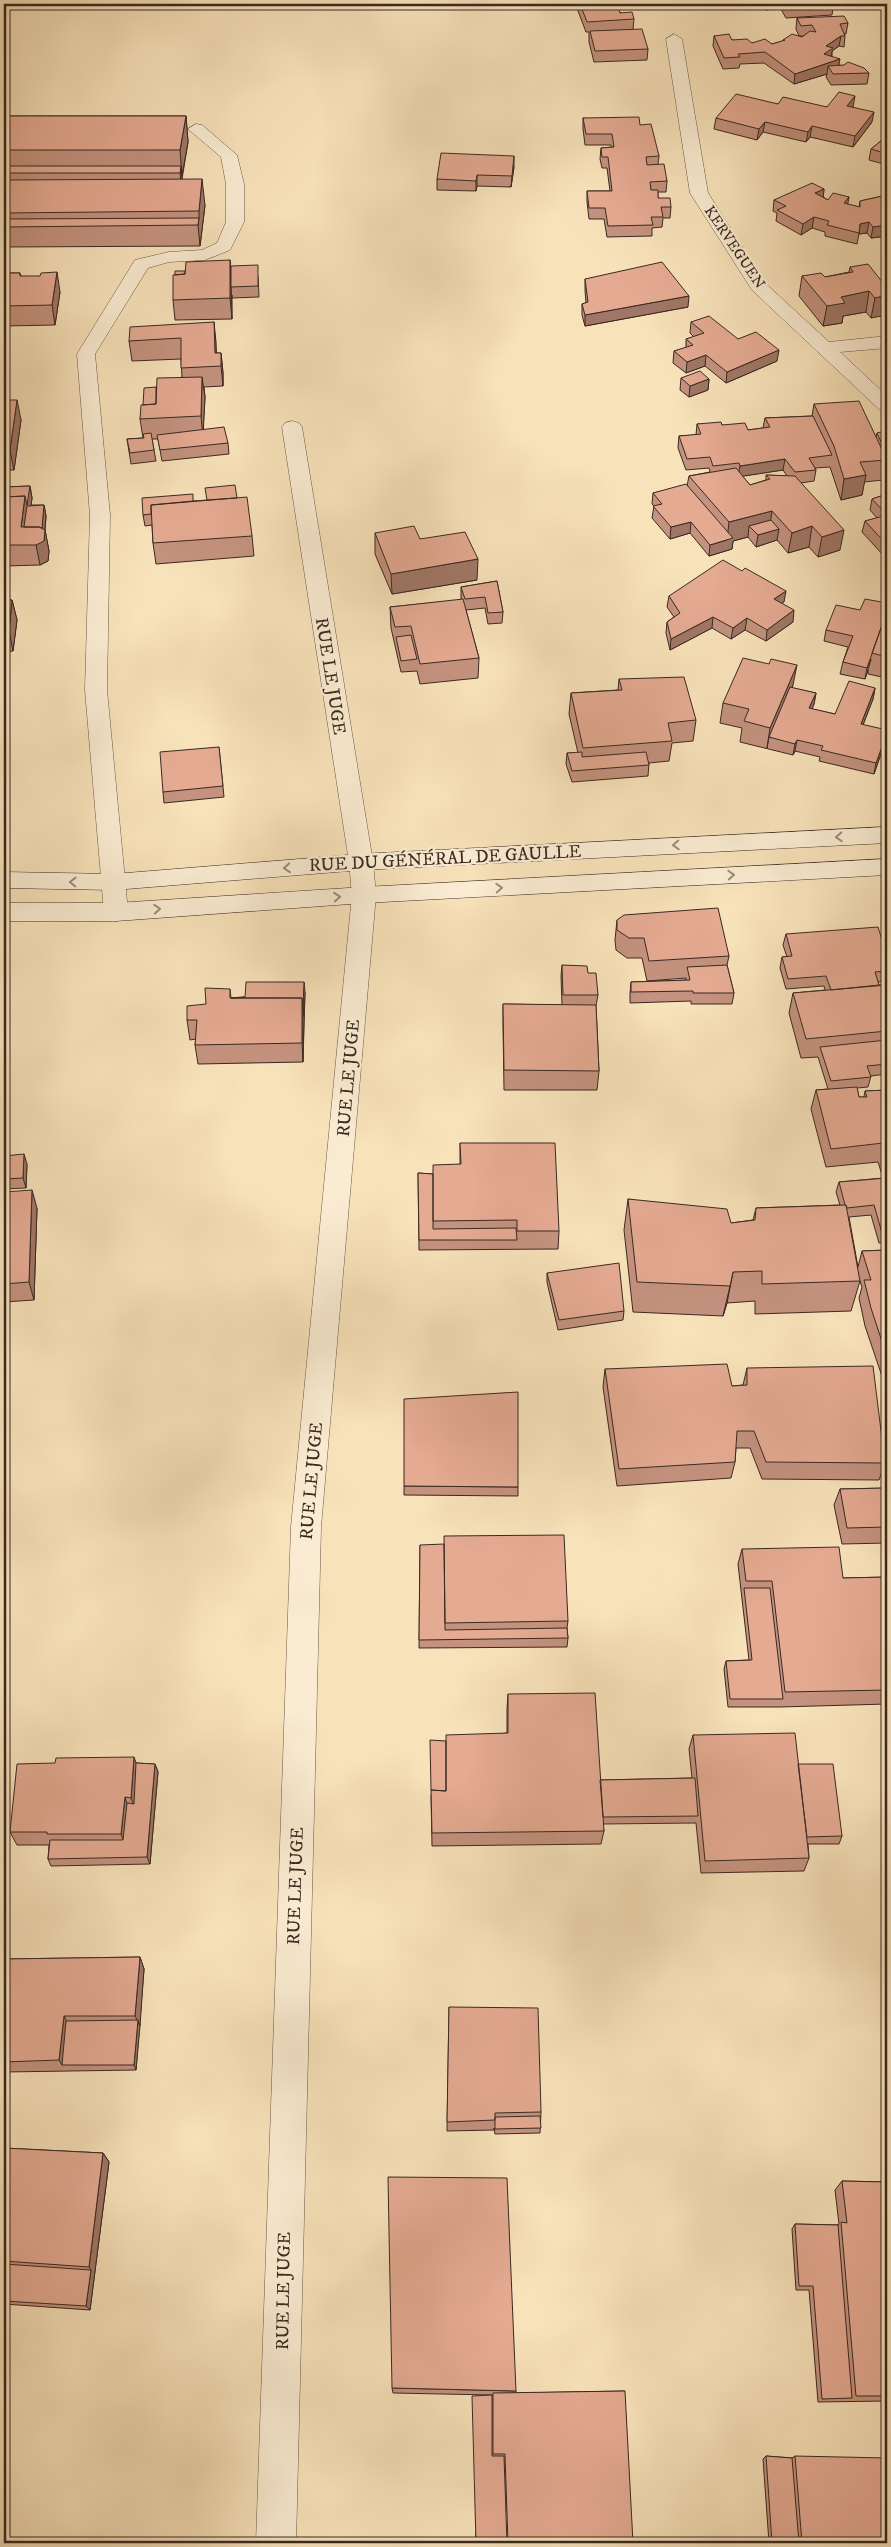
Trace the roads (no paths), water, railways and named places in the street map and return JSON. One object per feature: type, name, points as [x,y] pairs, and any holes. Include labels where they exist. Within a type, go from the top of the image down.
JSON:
[{"type":"street","points":[[4,8],[12,4]]},
{"type":"street","name":"KERVEGUEN","points":[[674,39],[699,193],[758,286],[887,406]]},
{"type":"street","points":[[116,912],[96,690],[100,515],[86,354],[141,264],[169,257],[205,255],[224,246],[235,222],[235,184],[229,155],[196,130]]},
{"type":"street","points":[[825,348],[887,342]]},
{"type":"street","name":"RUE LE JUGE","points":[[276,2543],[288,2085],[306,1527],[364,895],[361,862],[292,427]]},
{"type":"street","name":"RUE DU GÉNÉRAL DE GAULLE","points":[[4,880],[114,882],[361,862],[887,835]]},
{"type":"street","name":"RUE DU GÉNÉRAL DE GAULLE","points":[[4,912],[116,912],[364,895],[887,867]]}]
